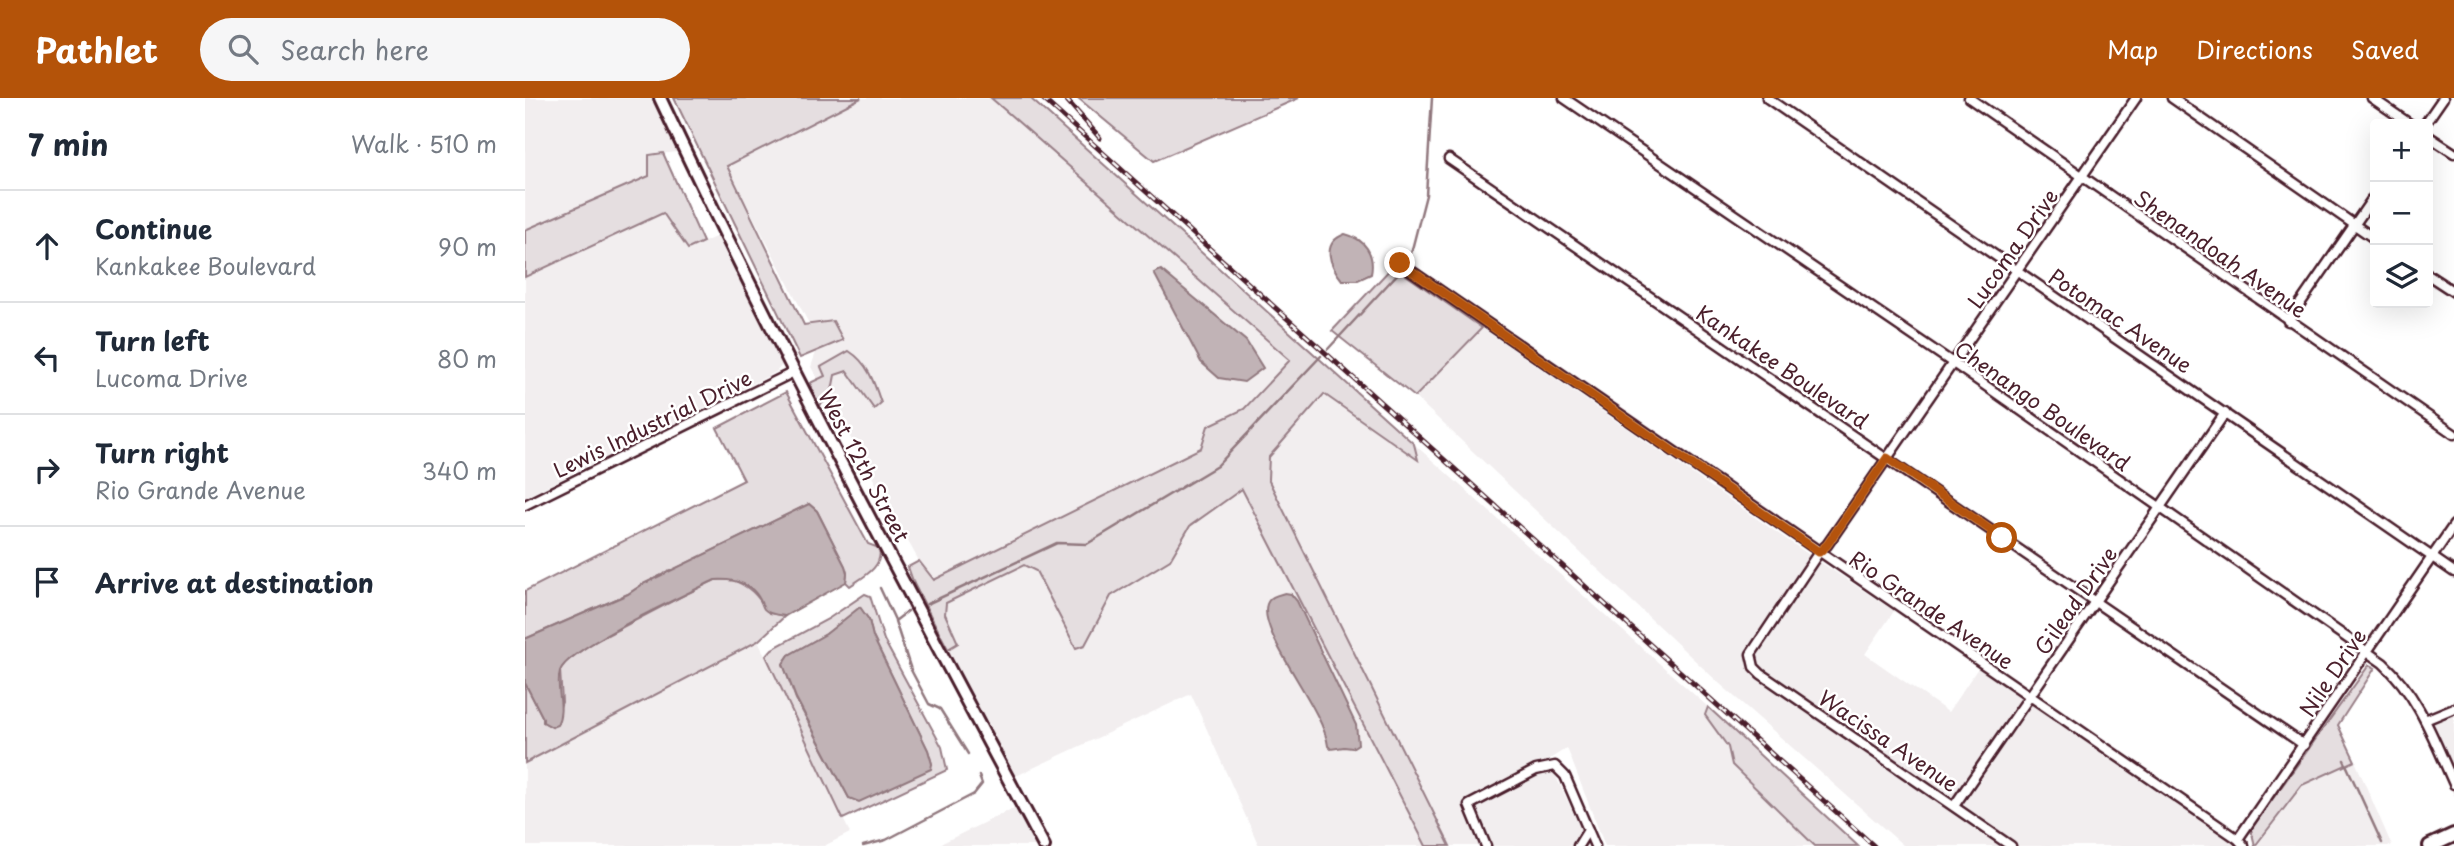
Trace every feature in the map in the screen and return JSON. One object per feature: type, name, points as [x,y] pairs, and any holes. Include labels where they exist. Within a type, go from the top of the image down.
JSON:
[{"type":"main road","points":[[2430,846],[2454,835]]},
{"type":"street","name":"West 12th Street","points":[[660,98],[728,243],[794,372],[1044,846]]},
{"type":"street","name":"Chenango Boulevard","points":[[1564,98],[1953,363],[2368,652],[2398,677],[2417,704],[2454,784]]},
{"type":"street","name":"Potomac Avenue","points":[[1767,98],[2454,572]]},
{"type":"street","name":"Shenandoah Avenue","points":[[1969,98],[2454,435]]},
{"type":"street","name":"Lucoma Drive","points":[[1751,659],[1753,648],[2136,98]]},
{"type":"street","points":[[2172,98],[2370,236]]},
{"type":"street","points":[[2372,98],[2403,119]]},
{"type":"street","points":[[2428,119],[2442,98]]},
{"type":"street","points":[[2433,139],[2454,153]]},
{"type":"street","name":"Kankakee Boulevard","points":[[1449,159],[2304,745]]},
{"type":"street","points":[[2288,321],[2370,202]]},
{"type":"street","name":"Rio Grande Avenue","points":[[1400,263],[2241,843]]},
{"type":"street","points":[[2433,278],[2454,292]]},
{"type":"street","name":"Lewis Industrial Drive","points":[[525,505],[794,372]]},
{"type":"street","name":"Gilead Drive","points":[[1954,806],[2225,413]]},
{"type":"street","name":"Nile Drive","points":[[2241,843],[2304,745],[2454,525]]},
{"type":"street","name":"Wacissa Avenue","points":[[1751,659],[1761,674],[2011,846]]},
{"type":"street","points":[[2425,720],[2454,708]]},
{"type":"street","points":[[1486,846],[1469,805],[1536,770],[1555,766],[1565,776],[1595,846]]},
{"type":"street","points":[[1578,846],[1588,830]]},
{"type":"shaded area","points":[[525,98],[653,98],[678,152],[650,155],[649,175],[525,230]]},
{"type":"shaded area","points":[[674,98],[861,98],[727,166],[804,325],[833,321],[843,340],[800,358]]},
{"type":"shaded area","points":[[861,98],[991,98],[1290,360],[1244,409],[1208,426],[1201,448],[933,580],[919,561],[811,367],[819,343],[727,166]]},
{"type":"shaded area","points":[[991,98],[1030,98],[1414,444],[1418,460],[1324,394],[1269,457],[1268,479],[1450,846],[1426,846],[1242,489],[1190,526],[1170,560],[1111,596],[1085,645],[1076,648],[1036,571],[1024,565],[946,603],[945,614],[958,643],[948,649],[908,567],[919,561],[934,580],[1201,448],[1208,426],[1244,409],[1290,360]]},
{"type":"shaded area","points":[[1078,98],[1299,98],[1154,161]]},
{"type":"shaded area","points":[[663,153],[703,242],[688,249],[663,213],[525,277],[525,230],[649,176],[649,155]]},
{"type":"shaded area","points":[[663,213],[688,249],[720,235],[782,360],[782,365],[776,372],[525,497],[525,277]]},
{"type":"shaded area","points":[[1345,234],[1363,244],[1370,254],[1371,274],[1358,280],[1342,280],[1331,261],[1330,248],[1337,238]]},
{"type":"shaded area","points":[[1393,266],[1482,328],[1415,397],[1332,331]]},
{"type":"shaded area","points":[[1161,270],[1246,341],[1263,368],[1244,382],[1219,378],[1201,362],[1154,273]]},
{"type":"shaded area","points":[[1482,328],[1894,611],[1865,654],[1948,712],[1978,668],[2238,846],[1904,846],[1719,683],[1415,397]]},
{"type":"shaded area","points":[[849,351],[866,367],[873,380],[881,403],[874,409],[847,371],[835,375],[831,396],[819,406],[810,383],[825,376],[821,367]]},
{"type":"shaded area","points":[[786,392],[868,544],[879,548],[878,561],[871,571],[850,586],[846,582],[845,566],[817,511],[809,504],[643,584],[628,594],[525,639],[525,591],[744,480],[717,428]]},
{"type":"shaded area","points":[[1324,394],[1417,459],[1414,444],[1708,707],[1705,715],[1728,747],[1732,765],[1815,846],[1605,846],[1567,748],[1548,760],[1589,846],[1450,846],[1268,479],[1269,457]]},
{"type":"shaded area","points":[[1242,488],[1426,846],[1259,846],[1191,694],[1016,776],[948,649],[958,643],[945,614],[946,603],[1024,565],[1036,571],[1076,648],[1085,645],[1111,596],[1170,560],[1190,526]],"holes":[[[1297,601],[1322,656],[1351,748],[1331,749],[1328,746],[1326,734],[1314,707]]]},
{"type":"shaded area","points":[[809,504],[817,511],[845,566],[846,582],[785,616],[766,611],[760,599],[746,585],[715,580],[605,636],[567,661],[559,678],[560,718],[557,725],[552,727],[543,722],[525,683],[525,639],[628,594],[643,584]]},
{"type":"shaded area","points":[[730,579],[753,592],[769,613],[785,616],[758,641],[525,763],[525,683],[543,722],[552,727],[562,702],[560,670],[566,662],[590,644],[684,595],[715,580]]},
{"type":"shaded area","points":[[1285,593],[1291,594],[1297,601],[1356,725],[1358,744],[1352,748],[1331,749],[1328,746],[1324,730],[1272,633],[1267,617],[1267,604],[1272,598]]},
{"type":"shaded area","points":[[865,594],[870,596],[884,640],[942,747],[947,770],[843,819],[766,656],[772,649],[828,619]],"holes":[[[860,608],[869,620],[873,637],[928,750],[932,764],[849,798],[796,699],[783,664],[789,655],[826,634]]]},
{"type":"shaded area","points":[[860,607],[869,620],[873,637],[928,750],[932,764],[931,769],[859,802],[849,798],[796,698],[783,664],[789,655],[826,634]]},
{"type":"shaded area","points":[[758,641],[850,833],[824,846],[525,846],[525,763]]},
{"type":"shaded area","points":[[2369,665],[2375,668],[2338,725],[2355,761],[2302,785],[2255,846],[2251,829]]},
{"type":"shaded area","points":[[1708,707],[1858,846],[1815,846],[1732,765],[1728,747],[1705,715]]},
{"type":"shaded area","points":[[2454,712],[2454,796],[2422,727]]},
{"type":"shaded area","points":[[2355,761],[2392,846],[2257,846],[2302,785]]},
{"type":"shaded area","points":[[1018,806],[1039,846],[936,846]]},
{"type":"waterway","points":[[1409,261],[1426,195],[1432,98]]},
{"type":"waterway","points":[[1328,349],[1402,269]]},
{"type":"waterway","points":[[927,604],[1057,543],[1087,544],[1217,466],[1321,356]]},
{"type":"waterway","points":[[880,588],[895,620]]},
{"type":"waterway","points":[[908,611],[895,621],[911,670],[929,704],[940,709],[968,754]]},
{"type":"waterway","points":[[2344,760],[2382,843]]},
{"type":"waterway","points":[[863,846],[886,840],[974,794],[982,784],[979,776]]},
{"type":"railway","points":[[1042,98],[1874,846]]},
{"type":"railway","points":[[1065,98],[1100,138]]},
{"type":"route","points":[[1400,263],[1819,552],[1827,545],[1887,458],[2002,538]]}]
